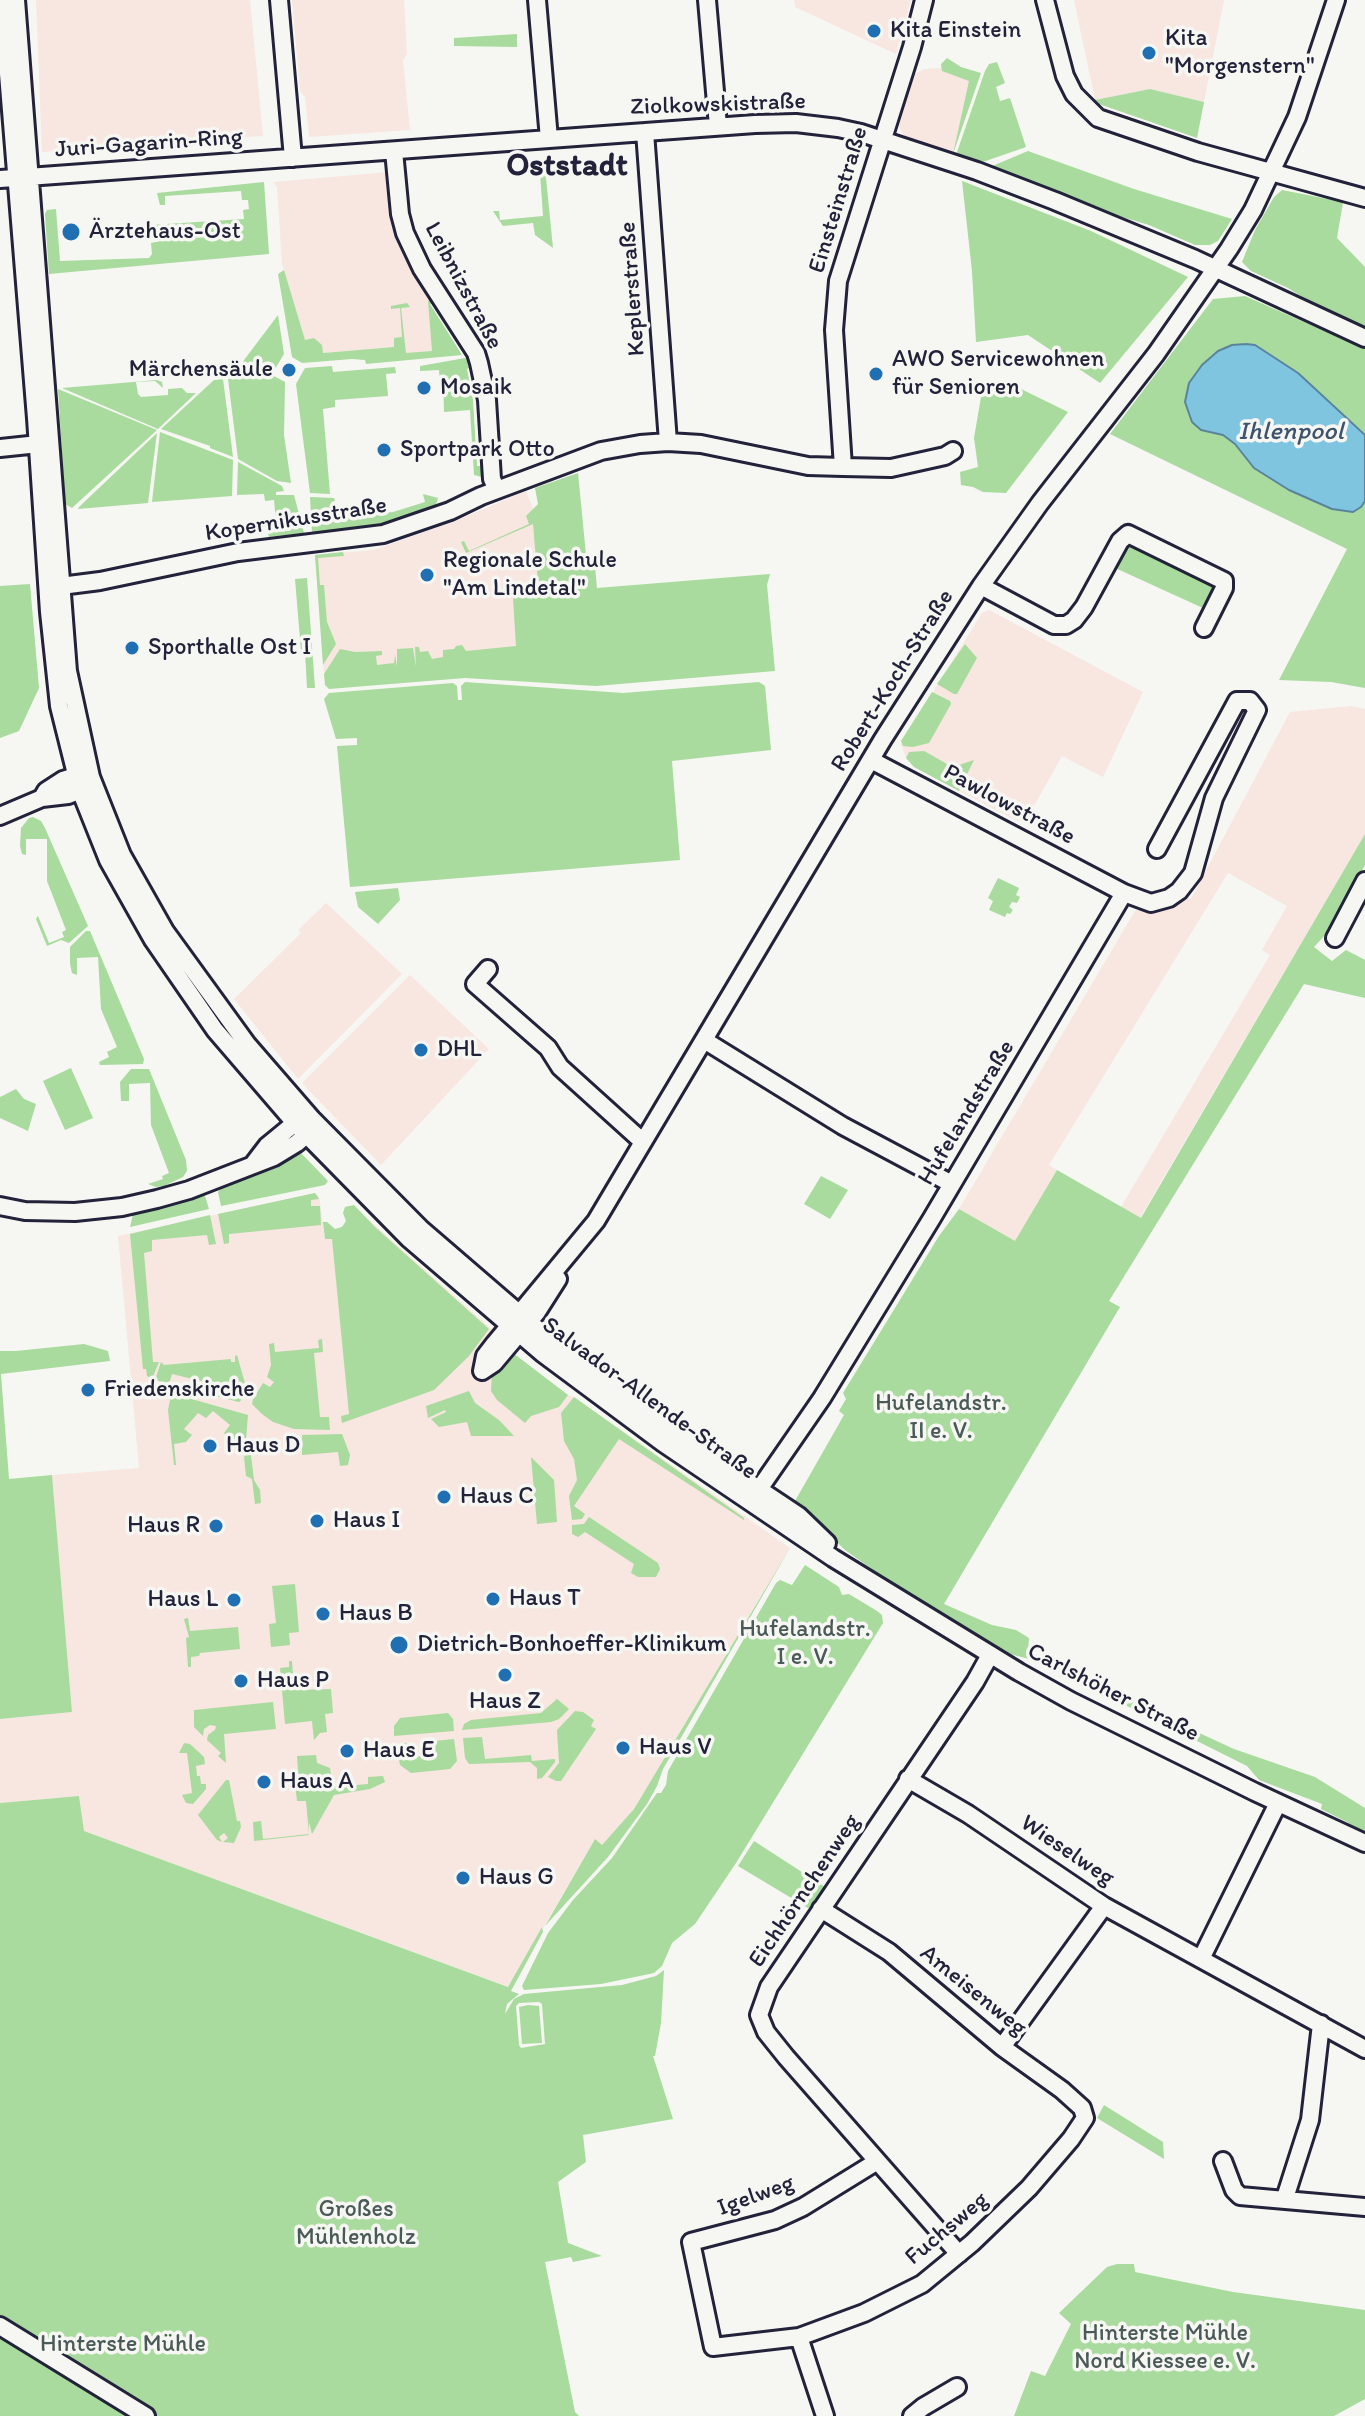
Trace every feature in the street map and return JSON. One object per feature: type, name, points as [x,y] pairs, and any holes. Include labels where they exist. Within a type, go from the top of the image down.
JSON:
[{"type":"street","points":[[2,0],[15,178]]},
{"type":"street","name":"Juri-Gagarin-Ring","points":[[16,0],[15,178],[293,158]]},
{"type":"street","points":[[279,0],[293,158]]},
{"type":"street","points":[[537,0],[549,139]]},
{"type":"street","points":[[707,0],[718,126]]},
{"type":"street","name":"Einsteinstraße","points":[[843,467],[834,349],[835,309],[844,258],[912,47],[924,0]]},
{"type":"street","points":[[1045,0],[1065,76],[1074,94],[1098,118],[1167,143],[1365,198]]},
{"type":"street","name":"Robert-Koch-Straße","points":[[518,1324],[542,1306],[596,1221],[871,760],[981,586],[1040,503],[1156,354],[1217,268],[1253,210],[1297,117],[1336,0]]},
{"type":"street","name":"Ziolkowskistraße","points":[[293,158],[718,126],[796,123],[847,129],[977,171],[1055,201],[1217,268],[1365,338]]},
{"type":"street","name":"Keplerstraße","points":[[645,132],[668,442]]},
{"type":"street","name":"Leibnizstraße","points":[[394,151],[400,214],[405,233],[422,269],[476,353],[487,400],[492,479],[497,490]]},
{"type":"street","name":"Salvador-Allende-Straße","points":[[15,178],[44,444],[54,587],[54,673],[82,781],[165,931],[304,1126],[409,1239],[518,1324],[755,1495],[799,1516],[850,1567]]},
{"type":"street","name":"Kopernikusstraße","points":[[54,587],[100,581],[238,552],[383,534],[601,451],[668,442],[701,444],[808,466],[891,468],[945,456],[953,451]]},
{"type":"street","points":[[0,448],[44,444]]},
{"type":"street","points":[[981,586],[1060,626],[1074,620],[1120,541],[1128,534],[1224,581],[1224,588],[1204,628]]},
{"type":"street","points":[[1124,893],[1151,903],[1169,898],[1187,883],[1198,861],[1214,798],[1257,710],[1250,701],[1237,701],[1157,849]]},
{"type":"street","name":"Pawlowstraße","points":[[871,760],[1124,893]]},
{"type":"street","points":[[0,816],[42,798],[68,795],[82,781]]},
{"type":"street","points":[[1192,787],[1214,798]]},
{"type":"street","points":[[1335,938],[1365,881]]},
{"type":"street","name":"Hufelandstraße","points":[[755,1495],[822,1398],[1124,893]]},
{"type":"street","points":[[488,969],[475,984],[548,1048],[560,1067],[643,1142]]},
{"type":"street","points":[[704,1040],[843,1126],[952,1184]]},
{"type":"street","points":[[0,1206],[49,1212],[122,1207],[189,1190],[274,1157],[304,1126]]},
{"type":"street","name":"Carlshöher Straße","points":[[850,1567],[990,1655],[1071,1701],[1365,1843]]},
{"type":"street","name":"Eichhörnchenweg","points":[[959,2254],[766,2032],[759,2015],[769,1987],[975,1682],[990,1655]]},
{"type":"street","name":"Wieselweg","points":[[908,1779],[968,1814],[1104,1906],[1365,2049]]},
{"type":"street","points":[[1201,1959],[1278,1803]]},
{"type":"street","points":[[1002,2047],[1104,1906]]},
{"type":"street","name":"Ameisenweg","points":[[821,1909],[889,1952],[1002,2047],[1062,2090],[1082,2108],[1085,2118]]},
{"type":"street","points":[[1285,2198],[1310,2120],[1321,2024]]},
{"type":"street","name":"Fuchsweg","points":[[713,2347],[799,2337],[864,2313],[922,2284],[1029,2188],[1085,2118]]},
{"type":"street","points":[[1223,2161],[1234,2190],[1240,2196],[1365,2207]]},
{"type":"street","name":"Igelweg","points":[[713,2347],[691,2242],[775,2220],[803,2207],[876,2162]]},
{"type":"street","points":[[0,2326],[146,2416]]},
{"type":"street","points":[[799,2337],[825,2416]]},
{"type":"street","points":[[912,2416],[957,2387]]},
{"type":"shaded area","points":[[36,0],[250,0],[263,136],[42,152]]},
{"type":"shaded area","points":[[292,0],[404,0],[407,54],[403,60],[410,130],[309,137],[305,97],[300,91]]},
{"type":"shaded area","name":"Kita Einstein","points":[[794,0],[911,0],[896,54],[795,7]]},
{"type":"shaded area","name":"Kita \"Morgenstern\"","points":[[1074,0],[1224,0],[1204,102],[1150,89],[1095,100]]},
{"type":"shaded area","points":[[941,68],[974,78],[953,154],[904,136],[899,127],[913,75],[924,69]]},
{"type":"shaded area","points":[[389,172],[433,298],[428,301],[433,351],[406,354],[404,338],[395,347],[322,353],[305,341],[282,264],[277,187],[273,182]]},
{"type":"shaded area","name":"Regionale Schule \"Am Lindetal\"","points":[[526,491],[534,511],[544,657],[324,674],[315,555],[374,550],[453,522]]},
{"type":"shaded area","points":[[989,610],[1143,692],[1103,777],[1062,756],[1025,822],[1015,820],[914,767],[906,758],[901,744],[982,613]]},
{"type":"shaded area","points":[[1351,706],[1365,709],[1365,834],[1140,1218],[1121,1207],[1270,955],[1262,950],[1287,906],[1228,873],[1049,1165],[1057,1170],[1015,1242],[959,1209],[1135,911],[1187,896],[1191,899],[1290,712]]},
{"type":"shaded area","points":[[326,903],[402,974],[298,1079],[234,999],[301,933],[298,930]]},
{"type":"shaded area","points":[[410,975],[489,1049],[381,1165],[302,1083]]},
{"type":"shaded area","name":"Dietrich-Bonhoeffer-Klinikum","points":[[315,1193],[319,1196],[325,1239],[361,1213],[489,1327],[513,1353],[568,1395],[790,1548],[634,1809],[602,1845],[594,1840],[509,1987],[84,1831],[79,1796],[0,1803],[0,1719],[72,1712],[52,1475],[139,1468],[118,1236]]},
{"type":"green space","points":[[517,34],[517,47],[454,46],[454,38]]},
{"type":"green space","points":[[947,58],[961,67],[981,73],[953,154],[969,81],[942,71],[941,64]]},
{"type":"green space","points":[[997,62],[1005,83],[996,87],[1000,101],[1010,98],[1026,147],[980,163],[956,155],[985,71],[989,64]]},
{"type":"green space","points":[[1150,89],[1204,102],[1197,138],[1095,100]]},
{"type":"green space","points":[[1028,151],[1134,189],[1232,219],[1218,241],[1210,245],[1195,245],[990,167]]},
{"type":"green space","points":[[544,158],[553,248],[535,235],[533,223],[503,226],[493,211],[499,211],[500,220],[543,216],[539,159]]},
{"type":"green space","points":[[962,181],[1091,231],[1188,277],[1100,383],[1028,335],[976,342]]},
{"type":"green space","points":[[264,182],[269,254],[49,274],[47,210],[56,209],[60,261],[149,258],[152,254],[151,243],[161,241],[160,228],[150,228],[150,225],[244,219],[243,210],[249,209],[248,200],[242,200],[241,191],[165,196],[165,205],[160,205],[157,193]]},
{"type":"green space","points":[[1282,190],[1343,202],[1337,238],[1365,267],[1365,328],[1318,307],[1288,288],[1251,271],[1242,262],[1255,230],[1274,197]]},
{"type":"green space","points":[[284,270],[305,340],[314,338],[322,345],[323,353],[394,347],[394,338],[402,337],[400,308],[391,309],[391,306],[407,303],[410,307],[401,308],[406,353],[432,351],[428,301],[433,298],[435,301],[430,304],[462,355],[366,364],[365,360],[352,359],[302,363],[292,357],[278,274]]},
{"type":"green space","points":[[1245,296],[1365,349],[1365,435],[1298,373],[1255,345],[1246,344],[1232,345],[1192,422],[1201,430],[1223,435],[1235,444],[1254,468],[1289,490],[1332,509],[1361,507],[1365,501],[1365,688],[1331,682],[1279,680],[1347,549],[1110,434],[1213,299]]},
{"type":"green space","points":[[278,315],[284,354],[275,369],[235,372]]},
{"type":"green space","points":[[471,357],[474,366],[467,369],[473,400],[477,466],[482,466],[482,477],[474,475],[470,410],[444,412],[443,381],[440,381],[439,370],[420,371],[420,366]]},
{"type":"green space","points":[[332,366],[333,372],[395,367],[396,373],[386,374],[388,396],[335,400],[335,407],[323,409],[330,494],[310,493],[296,384],[305,368]]},
{"type":"green space","points":[[272,375],[285,382],[284,435],[291,483],[277,481],[238,459],[228,379]]},
{"type":"green space","points":[[223,379],[233,457],[161,429],[214,380]]},
{"type":"green space","points":[[157,380],[162,382],[163,388],[155,381],[136,382],[138,394],[141,397],[168,395],[168,389],[182,388],[187,393],[196,393],[158,429],[62,388]]},
{"type":"green space","points":[[1019,388],[1068,412],[1006,493],[983,492],[961,485],[960,472],[978,467],[974,438],[981,397]]},
{"type":"green space","points":[[58,389],[157,430],[72,508],[65,504]]},
{"type":"green space","points":[[160,432],[233,460],[232,496],[152,502]]},
{"type":"green space","points":[[157,433],[148,503],[78,509],[79,507]]},
{"type":"green space","points":[[238,462],[282,486],[284,491],[276,492],[276,495],[294,495],[304,533],[269,537],[268,533],[277,532],[274,500],[265,501],[264,494],[237,495]]},
{"type":"green space","points":[[578,473],[586,555],[594,555],[597,588],[770,574],[767,585],[775,671],[596,686],[465,678],[329,689],[325,685],[324,674],[340,649],[382,651],[382,655],[376,656],[377,665],[394,663],[395,655],[397,667],[397,649],[413,648],[416,667],[415,647],[419,647],[420,652],[428,651],[432,659],[443,657],[443,650],[462,645],[466,651],[516,646],[513,598],[539,595],[533,524],[466,553],[461,542],[464,541],[469,551],[529,524],[526,516],[538,504],[535,488]]},
{"type":"green space","points":[[423,494],[438,498],[435,508],[368,528],[312,533],[310,497],[334,498],[335,501],[331,502],[333,517],[393,512],[425,502]]},
{"type":"green space","points":[[1128,540],[1220,585],[1205,609],[1113,567]]},
{"type":"green space","points":[[343,552],[344,556],[318,558],[327,622],[336,644],[323,665],[315,555]]},
{"type":"green space","points":[[307,578],[315,688],[307,688],[295,579]]},
{"type":"green space","points":[[30,584],[39,688],[19,731],[0,738],[0,586]]},
{"type":"green space","points":[[965,644],[977,658],[957,694],[954,694],[937,684]]},
{"type":"green space","points":[[465,682],[623,693],[759,682],[765,686],[771,750],[672,761],[680,860],[350,887],[337,746],[357,745],[357,738],[336,739],[324,699],[329,693],[453,683],[457,686],[458,700],[462,700],[461,686]]},
{"type":"green space","points":[[932,692],[951,704],[929,743],[903,746],[901,741]]},
{"type":"green space","points":[[924,751],[956,766],[974,760],[959,791],[914,767],[906,758],[909,752]]},
{"type":"green space","points":[[33,817],[41,821],[45,828],[88,926],[69,943],[61,940],[47,946],[36,919],[38,916],[49,943],[64,937],[62,932],[66,930],[47,881],[47,839],[26,839],[26,855],[22,854],[21,828]]},
{"type":"green space","name":"Hufelandstr. II e. V.","points":[[1365,834],[1365,865],[1326,934],[1314,947],[1332,961],[1346,950],[1365,960],[1365,998],[1304,984],[1109,1301],[1120,1307],[944,1604],[992,1625],[1016,1630],[1029,1638],[1028,1650],[1076,1676],[1234,1749],[1315,1777],[1365,1808],[1365,1836],[1347,1822],[1321,1809],[1322,1804],[1259,1780],[1247,1766],[1037,1661],[1002,1652],[896,1586],[845,1550],[795,1501],[844,1415],[839,1411],[846,1399],[843,1393],[939,1236],[959,1209],[1015,1241],[1057,1170],[1141,1218]]},
{"type":"green space","points":[[998,878],[1019,888],[1016,895],[1020,897],[1017,903],[1012,902],[1009,907],[1013,910],[1005,917],[989,910],[993,901],[988,898]]},
{"type":"green space","points":[[398,888],[400,900],[378,924],[358,907],[355,892]]},
{"type":"green space","points":[[86,931],[90,931],[144,1059],[143,1064],[100,1065],[99,1062],[109,1057],[107,1052],[117,1047],[101,1009],[98,957],[77,958],[77,975],[72,973],[70,964],[70,947]]},
{"type":"green space","points":[[71,1068],[93,1118],[65,1130],[43,1081]]},
{"type":"green space","points":[[131,1069],[149,1069],[186,1160],[187,1171],[183,1177],[164,1186],[148,1184],[163,1179],[162,1176],[169,1173],[151,1125],[150,1083],[129,1084],[129,1101],[121,1101],[120,1082]]},
{"type":"green space","points":[[16,1089],[24,1099],[36,1104],[28,1131],[0,1118],[0,1097]]},
{"type":"green space","points":[[300,1152],[328,1181],[325,1185],[221,1206],[218,1192],[224,1185]]},
{"type":"green space","points":[[821,1176],[848,1190],[830,1219],[804,1204]]},
{"type":"green space","points":[[197,1193],[205,1196],[209,1209],[130,1227],[137,1210]]},
{"type":"green space","points":[[315,1193],[319,1199],[311,1200],[311,1206],[320,1206],[321,1225],[229,1234],[229,1243],[224,1244],[218,1214]]},
{"type":"green space","points":[[354,1205],[489,1329],[469,1356],[434,1390],[342,1423],[341,1416],[349,1414],[332,1239],[325,1239],[323,1222],[335,1229],[342,1227],[346,1221],[343,1213],[345,1207]]},
{"type":"green space","points":[[210,1215],[216,1244],[209,1245],[207,1235],[152,1240],[152,1251],[144,1253],[153,1362],[159,1362],[152,1379],[143,1369],[130,1234]]},
{"type":"green space","points":[[322,1339],[323,1352],[314,1353],[320,1417],[329,1417],[330,1430],[294,1429],[273,1422],[252,1404],[263,1383],[270,1387],[274,1382],[267,1377],[271,1365],[269,1344],[274,1343],[275,1352],[319,1348],[318,1340]]},
{"type":"green space","points":[[84,1344],[108,1351],[110,1361],[1,1374],[9,1479],[52,1475],[72,1712],[0,1719],[0,1351]]},
{"type":"green space","points":[[513,1353],[568,1395],[559,1407],[531,1416],[525,1423],[497,1400],[491,1391],[492,1373]]},
{"type":"green space","points":[[237,1355],[248,1394],[239,1402],[211,1395],[213,1384],[172,1374],[169,1384],[155,1380],[161,1362],[164,1365],[231,1359],[235,1362]]},
{"type":"green space","points":[[469,1391],[475,1403],[499,1420],[514,1436],[471,1436],[467,1422],[439,1427],[431,1419],[445,1410],[428,1418],[426,1406]]},
{"type":"green space","points":[[171,1395],[248,1415],[246,1440],[261,1452],[251,1455],[261,1503],[255,1504],[252,1479],[246,1476],[244,1457],[250,1449],[242,1438],[231,1439],[224,1433],[230,1425],[213,1411],[206,1418],[198,1413],[184,1429],[192,1435],[186,1442],[174,1444],[174,1465],[168,1410]]},
{"type":"green space","points":[[574,1397],[744,1520],[619,1439],[574,1506],[585,1514],[582,1519],[572,1520],[569,1496],[577,1480],[574,1459],[564,1441],[561,1413]]},
{"type":"green space","points":[[342,1434],[350,1455],[348,1465],[340,1466],[338,1452],[302,1455],[302,1435]]},
{"type":"green space","points":[[531,1457],[554,1480],[557,1522],[537,1524]]},
{"type":"green space","points":[[589,1517],[658,1563],[660,1569],[656,1577],[638,1577],[631,1573],[634,1564],[585,1532],[578,1537],[572,1534],[572,1525],[584,1524]]},
{"type":"green space","points":[[790,1548],[663,1769],[647,1804],[608,1857],[545,1926],[595,1839],[602,1845],[634,1809]]},
{"type":"green space","name":"Hufelandstr. I e. V.","points":[[805,1565],[839,1587],[842,1595],[849,1594],[877,1611],[882,1615],[883,1623],[736,1863],[695,1924],[672,1943],[662,1966],[654,1973],[601,1984],[524,1990],[522,1986],[548,1933],[573,1900],[612,1858],[657,1793],[661,1793],[666,1785],[668,1771],[776,1583],[780,1580],[792,1585]]},
{"type":"green space","points":[[295,1584],[299,1632],[289,1633],[290,1645],[271,1647],[269,1624],[276,1623],[272,1586]]},
{"type":"green space","points":[[188,1618],[190,1631],[238,1627],[240,1649],[200,1653],[191,1657],[191,1667],[188,1667],[186,1638],[189,1637],[184,1619]]},
{"type":"green space","points":[[289,1661],[292,1661],[294,1690],[331,1689],[333,1713],[325,1714],[327,1732],[320,1733],[314,1740],[312,1721],[285,1724],[280,1668],[289,1667]]},
{"type":"green space","points":[[557,1699],[569,1709],[551,1722],[462,1730],[464,1724],[471,1720],[541,1713]]},
{"type":"green space","points":[[273,1702],[276,1729],[224,1734],[226,1763],[218,1756],[221,1753],[207,1740],[216,1726],[210,1725],[204,1729],[203,1736],[194,1727],[194,1710]]},
{"type":"green space","points":[[575,1711],[583,1712],[594,1720],[591,1726],[596,1729],[561,1781],[556,1781],[548,1777],[559,1763],[557,1730]]},
{"type":"green space","points":[[448,1713],[453,1719],[454,1731],[394,1736],[394,1726],[400,1718]]},
{"type":"green space","points":[[482,1737],[485,1759],[531,1755],[532,1761],[555,1759],[555,1762],[542,1778],[537,1779],[537,1768],[530,1762],[469,1764],[465,1758],[463,1738]]},
{"type":"green space","points":[[454,1739],[457,1761],[450,1769],[411,1773],[400,1765],[396,1744],[407,1743],[409,1755],[415,1758],[426,1753],[425,1742]]},
{"type":"green space","points":[[184,1743],[190,1744],[204,1757],[205,1764],[196,1766],[197,1776],[200,1776],[201,1784],[206,1784],[206,1789],[193,1804],[186,1803],[182,1795],[192,1793],[187,1753],[179,1753]]},
{"type":"green space","points":[[316,1755],[317,1763],[330,1768],[333,1787],[368,1784],[368,1777],[383,1776],[385,1782],[370,1789],[334,1795],[312,1834],[309,1822],[309,1834],[306,1801],[297,1801],[297,1756]]},
{"type":"green space","points":[[229,1780],[241,1827],[234,1843],[223,1842],[228,1838],[224,1833],[219,1837],[222,1842],[217,1840],[198,1815]]},
{"type":"green space","name":"Großes Mühlenholz","points":[[79,1796],[84,1831],[508,1987],[542,1927],[543,1932],[511,1991],[519,1994],[507,2004],[505,2014],[514,1999],[524,1994],[622,1985],[656,1976],[664,1970],[661,2023],[653,2056],[673,2119],[583,2135],[586,2162],[558,2182],[568,2243],[602,2256],[573,2262],[571,2257],[545,2262],[575,2412],[579,2416],[0,2416],[0,1803]],"holes":[[[519,2003],[542,2004],[545,2044],[521,2048],[516,2006]]]},
{"type":"green space","points":[[261,1821],[263,1839],[309,1834],[254,1841],[253,1822]]},
{"type":"green space","points":[[754,1841],[825,1887],[811,1908],[738,1866]]},
{"type":"green space","points":[[539,2006],[542,2043],[522,2044],[519,2007]]},
{"type":"green space","points":[[1104,2105],[1163,2142],[1164,2159],[1097,2118]]},
{"type":"green space","name":"Hinterste Mühle Nord Kiessee e. V.","points":[[1134,2264],[1135,2272],[1233,2292],[1365,2310],[1365,2399],[1334,2416],[1014,2416],[1031,2371],[1045,2376],[1071,2324],[1059,2313],[1107,2267]]},
{"type":"water","name":"Ihlenpool","points":[[1232,345],[1255,345],[1298,373],[1365,435],[1365,501],[1361,507],[1353,512],[1332,509],[1289,490],[1254,468],[1235,444],[1223,435],[1201,430],[1192,422],[1185,402],[1189,383],[1202,365],[1218,351]]},
{"type":"place","name":"Kita Einstein","points":[[874,31]]},
{"type":"place","name":"Kita \"Morgenstern\"","points":[[1149,53]]},
{"type":"place","name":"Ärztehaus-Ost","points":[[71,232]]},
{"type":"place","name":"Märchensäule","points":[[289,370]]},
{"type":"place","name":"AWO Servicewohnen für Senioren","points":[[876,374]]},
{"type":"place","name":"Mosaik","points":[[424,388]]},
{"type":"place","name":"Sportpark Otto","points":[[384,450]]},
{"type":"place","name":"Regionale Schule \"Am Lindetal\"","points":[[427,575]]},
{"type":"place","name":"Sporthalle Ost I","points":[[132,648]]},
{"type":"place","name":"DHL","points":[[421,1050]]},
{"type":"place","name":"Friedenskirche","points":[[88,1390]]},
{"type":"place","name":"Haus D","points":[[210,1446]]},
{"type":"place","name":"Haus C","points":[[444,1497]]},
{"type":"place","name":"Haus I","points":[[317,1521]]},
{"type":"place","name":"Haus R","points":[[216,1526]]},
{"type":"place","name":"Haus T","points":[[493,1599]]},
{"type":"place","name":"Haus L","points":[[234,1600]]},
{"type":"place","name":"Haus B","points":[[323,1614]]},
{"type":"place","name":"Dietrich-Bonhoeffer-Klinikum","points":[[399,1645]]},
{"type":"place","name":"Haus Z","points":[[505,1675]]},
{"type":"place","name":"Haus P","points":[[241,1681]]},
{"type":"place","name":"Haus V","points":[[623,1748]]},
{"type":"place","name":"Haus E","points":[[347,1751]]},
{"type":"place","name":"Haus A","points":[[264,1782]]},
{"type":"place","name":"Haus G","points":[[463,1878]]},
{"type":"district","name":"Oststadt","points":[[567,167]]},
{"type":"park label","name":"Hinterste Mühle","points":[[123,2345]]}]
